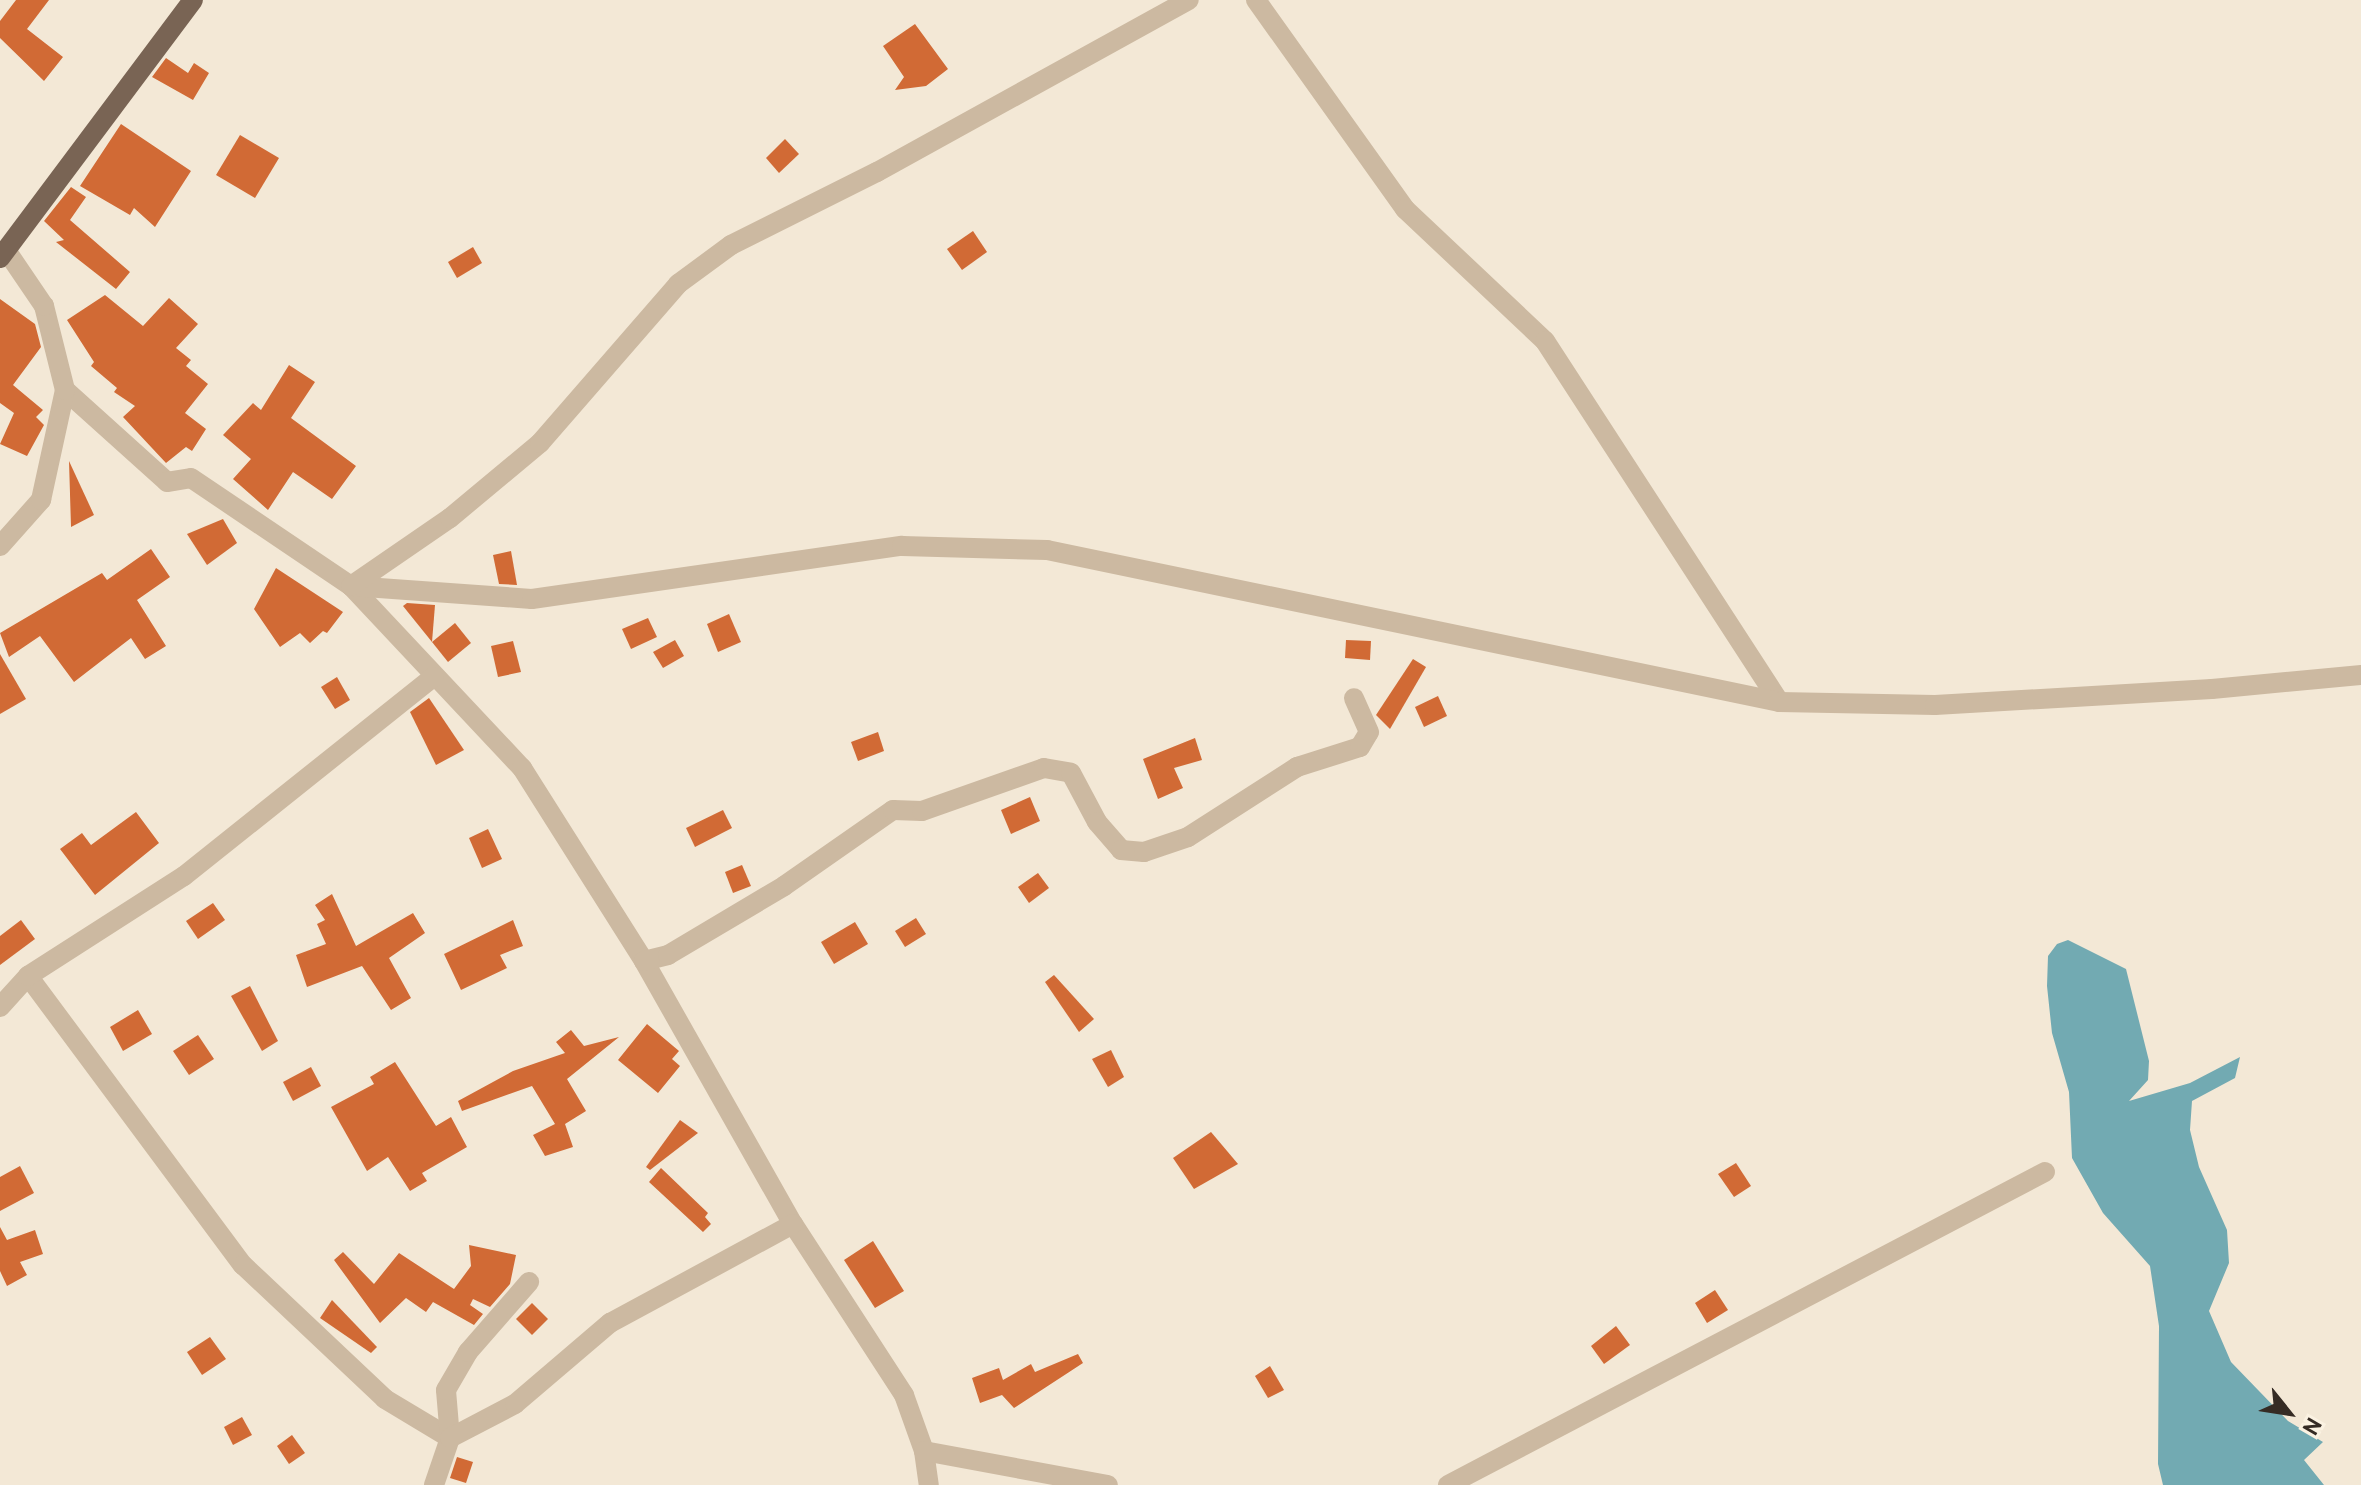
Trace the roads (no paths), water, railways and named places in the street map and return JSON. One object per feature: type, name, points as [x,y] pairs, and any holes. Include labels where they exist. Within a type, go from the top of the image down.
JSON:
[{"type":"main road","points":[[3,254],[193,0]]},
{"type":"street","points":[[351,586],[450,518],[540,443],[678,284],[731,245],[877,172],[1189,0]]},
{"type":"street","points":[[1256,0],[1405,209],[1545,341],[1779,702]]},
{"type":"street","points":[[0,546],[41,500],[65,390],[44,306],[3,254]]},
{"type":"street","points":[[65,390],[167,482],[191,478],[351,586],[433,677],[522,768],[644,961],[793,1224],[904,1395],[924,1451],[929,1485]]},
{"type":"street","points":[[351,586],[532,599],[902,546],[1047,550],[1691,688],[1779,702],[1935,705],[2212,689],[2361,675]]},
{"type":"street","points":[[0,1007],[28,976],[184,876],[433,677]]},
{"type":"street","points":[[644,961],[668,955],[784,886],[893,810],[922,811],[1044,768],[1071,773],[1097,822],[1121,850],[1144,852],[1188,837],[1297,767],[1360,747],[1369,732],[1354,698]]},
{"type":"street","points":[[28,976],[243,1265],[385,1399],[450,1438]]},
{"type":"street","points":[[1448,1485],[2045,1172]]},
{"type":"street","points":[[450,1438],[515,1404],[610,1323],[793,1224]]},
{"type":"street","points":[[434,1485],[450,1438],[446,1390],[468,1352],[529,1282]]},
{"type":"street","points":[[924,1451],[1108,1485]]},
{"type":"water","points":[[2068,940],[2126,969],[2149,1061],[2148,1080],[2129,1101],[2190,1083],[2240,1057],[2235,1078],[2192,1101],[2190,1130],[2199,1167],[2227,1230],[2229,1263],[2209,1311],[2231,1362],[2288,1421],[2323,1442],[2304,1460],[2324,1485],[2163,1485],[2158,1464],[2159,1326],[2150,1266],[2103,1213],[2072,1158],[2069,1092],[2052,1033],[2047,986],[2048,956],[2057,944]]}]
